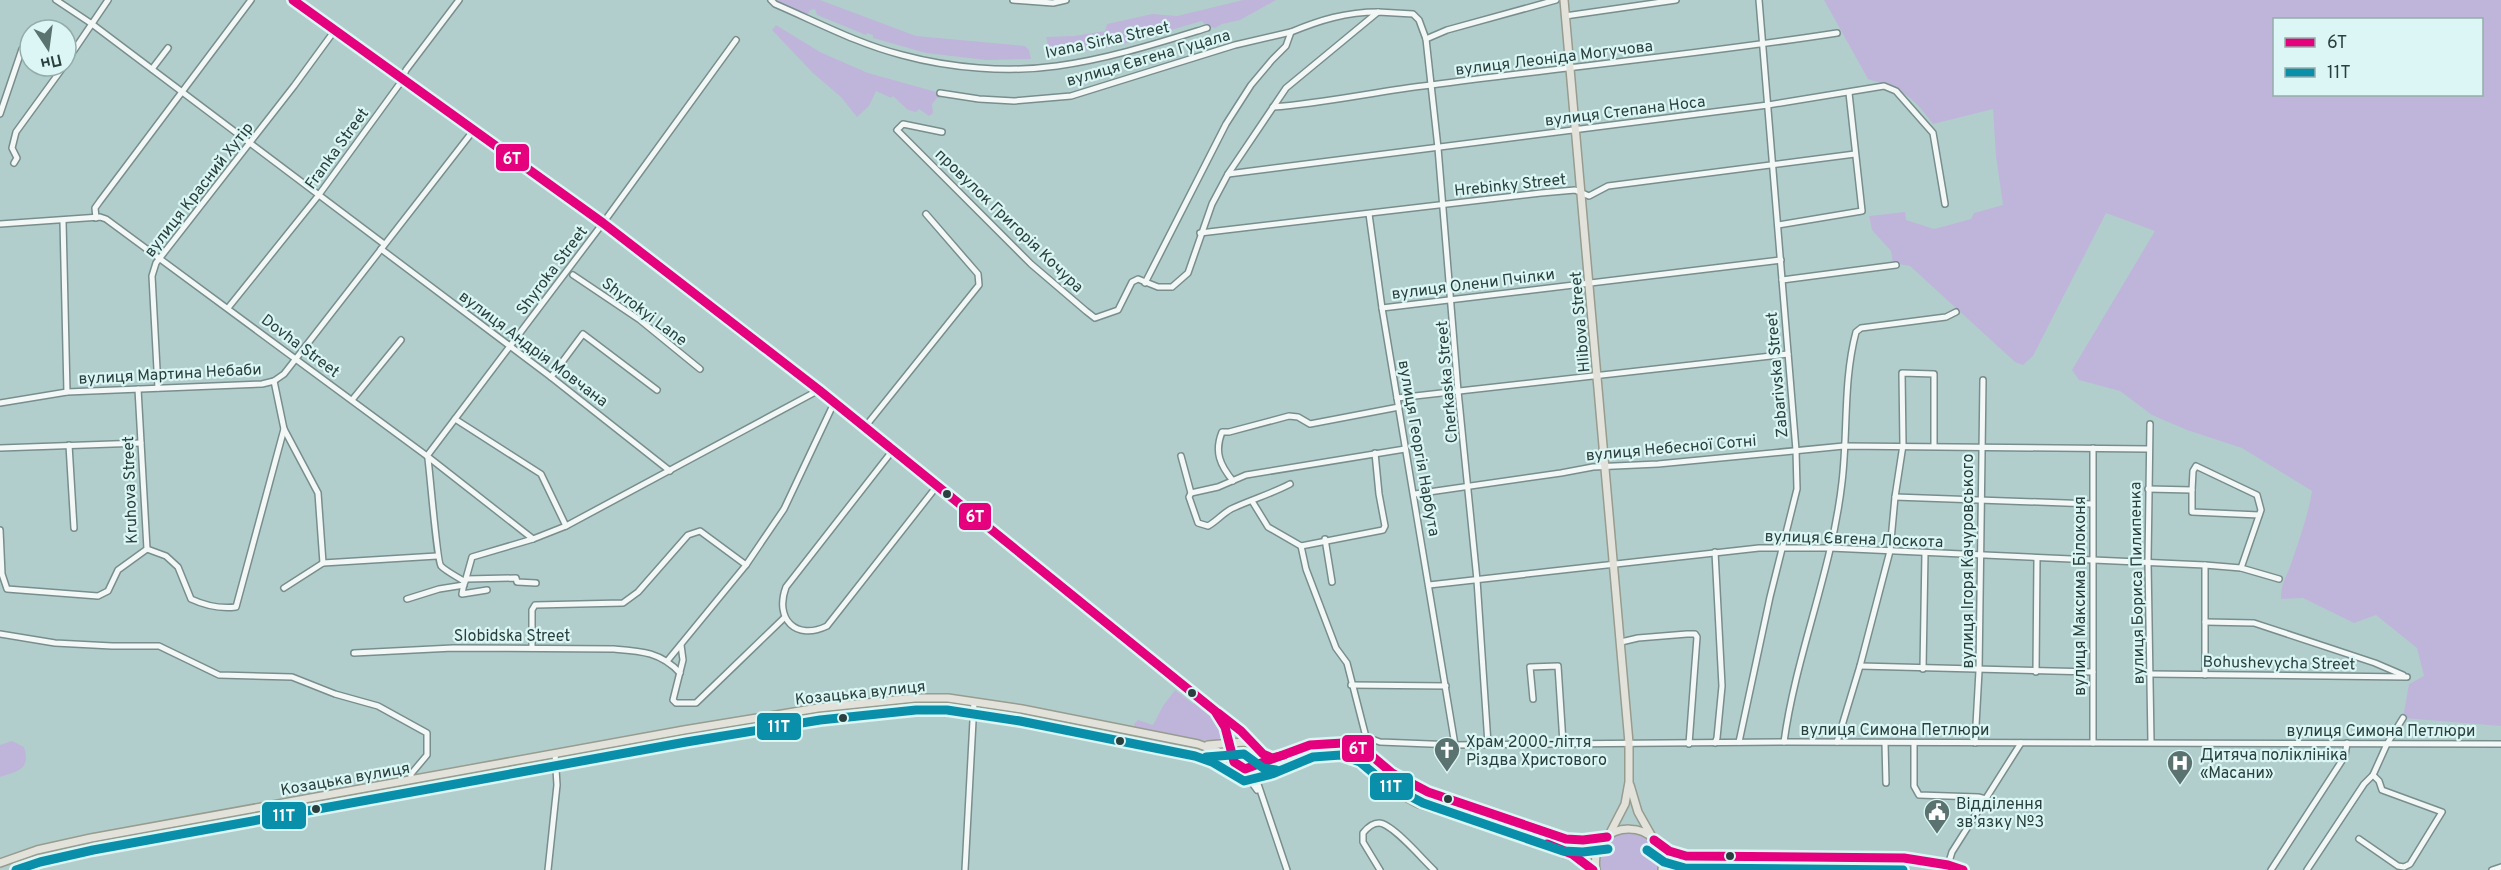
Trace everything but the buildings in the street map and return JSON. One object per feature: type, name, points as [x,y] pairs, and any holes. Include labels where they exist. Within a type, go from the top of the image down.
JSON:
[{"type":"main road","points":[[293,0],[603,223],[819,390],[1241,731],[1268,757],[1277,758]]},
{"type":"main road","name":"Hlibova Street","points":[[1564,0],[1629,743],[1629,782],[1625,804],[1596,855],[1594,870]]},
{"type":"main road","name":"Козацька вулиця","points":[[0,863],[37,849],[91,838],[684,730],[868,702],[931,697],[974,702],[1202,745],[1236,762]]},
{"type":"main road","points":[[1215,711],[1225,727],[1236,762]]},
{"type":"main road","points":[[1213,745],[1222,740],[1225,727]]},
{"type":"main road","points":[[1202,745],[1244,742],[1257,748]]},
{"type":"main road","points":[[1236,762],[1234,749],[1244,742]]},
{"type":"main road","points":[[1236,762],[1256,765],[1319,743],[1343,743],[1366,751],[1405,781],[1436,795],[1572,840],[1608,836],[1628,829],[1641,831],[1653,838]]},
{"type":"main road","points":[[1256,765],[1257,748]]},
{"type":"main road","points":[[1289,753],[1313,750],[1342,754],[1359,762],[1401,796],[1419,804],[1563,849],[1594,870]]},
{"type":"main road","name":"Hlibova Street","points":[[1629,782],[1638,812],[1661,851],[1662,870]]},
{"type":"street","name":"вулиця Андрія Мовчана","points":[[56,0],[92,24],[250,143],[670,471]]},
{"type":"street","points":[[78,45],[108,0]]},
{"type":"street","points":[[0,224],[96,218],[95,208],[251,0]]},
{"type":"street","name":"Franka Street","points":[[228,308],[318,196],[459,0]]},
{"type":"street","name":"Ivana Sirka Street","points":[[771,0],[814,22],[903,56],[989,68],[1057,66],[1139,49],[1208,28]]},
{"type":"street","points":[[1013,0],[1053,3],[1066,0]]},
{"type":"street","points":[[1426,39],[1447,30],[1556,0]]},
{"type":"street","points":[[1564,16],[1676,0]]},
{"type":"street","name":"Zabarivska Street","points":[[1739,742],[1797,489],[1796,450],[1759,0]]},
{"type":"street","points":[[1357,12],[1378,12],[1286,88],[1228,174],[1212,204],[1200,233],[1188,273],[1172,287],[1158,287],[1145,283],[1226,124],[1251,85],[1286,46],[1291,32],[1325,18],[1357,12]]},
{"type":"street","name":"Cherkaska Street","points":[[1378,12],[1413,14],[1419,20],[1426,39],[1444,205],[1458,391],[1469,486],[1488,744]]},
{"type":"street","name":"вулиця Красний Хутір","points":[[158,388],[152,276],[159,258],[335,30]]},
{"type":"street","name":"вулиця Євгена Гуцала","points":[[940,93],[1014,101],[1071,96],[1235,45],[1291,32]]},
{"type":"street","name":"вулиця Леоніда Могучова","points":[[1273,106],[1308,104],[1430,85],[1762,45],[1838,33]]},
{"type":"street","name":"Shyroka Street","points":[[427,457],[603,223],[736,40]]},
{"type":"street","points":[[152,69],[168,48]]},
{"type":"street","points":[[0,114],[18,61]]},
{"type":"street","points":[[14,163],[17,158],[12,148],[16,132],[55,78]]},
{"type":"street","name":"вулиця Степана Носа","points":[[1228,174],[1768,105],[1884,86],[1896,91],[1933,133],[1945,204]]},
{"type":"street","points":[[1778,225],[1862,211],[1849,93]]},
{"type":"street","name":"провулок Григорія Кочура","points":[[942,132],[903,124],[897,130],[1031,264],[1095,318],[1118,310],[1132,282],[1138,279],[1145,283]]},
{"type":"street","name":"вулиця Мартина Небаби","points":[[0,403],[66,392],[262,384],[273,381],[284,374],[296,359],[473,131]]},
{"type":"street","name":"Hrebinky Street","points":[[1200,233],[1549,192],[1575,190],[1589,196],[1608,186],[1855,154]]},
{"type":"street","points":[[865,427],[979,285],[978,273],[926,214]]},
{"type":"street","name":"вулиця Георгія Нарбута","points":[[1369,214],[1382,308],[1455,745]]},
{"type":"street","name":"Dovha Street","points":[[96,218],[106,219],[228,308],[532,539]]},
{"type":"street","points":[[63,221],[66,392]]},
{"type":"street","name":"вулиця Олени Пчілки","points":[[1382,308],[1780,260]]},
{"type":"street","points":[[1782,280],[1896,265]]},
{"type":"street","name":"Shyrokyi Lane","points":[[573,275],[640,320],[700,369]]},
{"type":"street","points":[[1784,742],[1791,698],[1830,548],[1842,482],[1848,373],[1856,332],[1861,328],[1946,317],[1956,312]]},
{"type":"street","points":[[550,377],[583,333],[657,390]]},
{"type":"street","points":[[352,400],[401,340]]},
{"type":"street","points":[[1398,398],[1788,354]]},
{"type":"street","points":[[1837,742],[1860,666],[1890,551],[1903,445],[1902,373],[1934,374],[1934,445]]},
{"type":"street","name":"вулиця Ігоря Качуровського","points":[[1975,743],[1979,671],[1983,380]]},
{"type":"street","points":[[273,381],[284,429],[318,493],[323,563]]},
{"type":"street","name":"Kruhova Street","points":[[0,530],[2,574],[7,589],[98,596],[108,591],[118,570],[147,549],[138,389]]},
{"type":"street","points":[[488,590],[462,594],[472,557],[566,526],[819,390]]},
{"type":"street","points":[[680,673],[668,660],[746,565],[784,509],[834,403]]},
{"type":"street","points":[[1233,481],[1220,462],[1218,452],[1222,432],[1289,416],[1298,417],[1310,424],[1399,407]]},
{"type":"street","points":[[455,419],[541,474],[566,526]]},
{"type":"street","name":"вулиця Бориса Пилипенка","points":[[2150,424],[2148,562],[2151,742]]},
{"type":"street","points":[[147,549],[166,556],[181,572],[191,599],[220,609],[236,608],[284,429]]},
{"type":"street","points":[[0,448],[141,443]]},
{"type":"street","points":[[69,445],[74,528]]},
{"type":"street","name":"вулиця Небесної Сотні","points":[[1414,494],[1561,473],[1578,468],[1658,464],[1844,446],[1934,445],[2148,449]]},
{"type":"street","points":[[1191,493],[1218,487],[1246,475],[1405,448]]},
{"type":"street","name":"вулиця Максима Білоконя","points":[[2092,743],[2093,448]]},
{"type":"street","points":[[892,450],[786,587],[781,604],[784,618],[793,626],[814,630],[827,626],[937,486]]},
{"type":"street","points":[[1252,501],[1268,527],[1301,546],[1325,539],[1383,530],[1385,526],[1378,494],[1375,453]]},
{"type":"street","points":[[1180,456],[1191,493],[1189,497],[1198,523],[1201,525],[1208,526],[1233,508],[1290,484]]},
{"type":"street","points":[[427,457],[434,507],[437,556],[441,566],[465,582]]},
{"type":"street","points":[[2241,568],[2261,510],[2257,495],[2196,466],[2193,471],[2192,512],[2259,515]]},
{"type":"street","points":[[2148,489],[2192,490]]},
{"type":"street","points":[[1895,497],[2092,504]]},
{"type":"street","points":[[532,648],[532,610],[535,604],[623,603],[638,592],[677,547],[694,532],[700,531],[746,565]]},
{"type":"street","points":[[1325,539],[1332,582]]},
{"type":"street","name":"вулиця Симона Петлюри","points":[[1301,546],[1306,569],[1336,648],[1347,663],[1366,737],[1380,742],[1455,745],[1739,742],[2501,744]]},
{"type":"street","name":"вулиця Євгена Лоскота","points":[[1429,585],[1714,552],[1782,548],[1830,548],[2205,565],[2241,568],[2279,579]]},
{"type":"street","points":[[1714,552],[1722,686],[1717,738],[1714,743]]},
{"type":"street","points":[[1923,669],[1925,553]]},
{"type":"street","points":[[284,588],[323,563],[437,556]]},
{"type":"street","points":[[2036,672],[2037,558]]},
{"type":"street","points":[[2205,565],[2205,675]]},
{"type":"street","points":[[407,599],[465,582],[516,578],[518,582],[536,583]]},
{"type":"street","points":[[681,645],[683,660],[673,700],[676,703],[696,703],[784,618]]},
{"type":"street","name":"Bohushevycha Street","points":[[2150,674],[2407,677],[2375,663],[2254,623],[2205,622]]},
{"type":"street","points":[[0,634],[55,643],[159,646],[219,675],[292,677],[335,694],[378,706],[427,733],[427,755],[411,774],[411,779]]},
{"type":"street","points":[[1621,642],[1658,636],[1695,634],[1697,636],[1689,744]]},
{"type":"street","name":"Slobidska Street","points":[[354,653],[431,649],[614,649],[639,651],[668,660]]},
{"type":"street","points":[[1533,699],[1530,667],[1558,666],[1563,743]]},
{"type":"street","points":[[1860,666],[1979,671],[2093,672]]},
{"type":"street","points":[[1351,685],[1446,686]]},
{"type":"street","points":[[965,870],[974,702]]},
{"type":"street","points":[[2307,870],[2364,784],[2373,775],[2386,744],[2403,718]]},
{"type":"street","points":[[1885,743],[1886,783]]},
{"type":"street","points":[[1914,743],[1914,786],[1919,795],[1986,799]]},
{"type":"street","points":[[1948,865],[1952,852],[2021,743]]},
{"type":"street","points":[[2271,870],[2345,756],[2347,743]]},
{"type":"street","points":[[548,870],[557,785],[555,753]]},
{"type":"street","points":[[1236,762],[1261,796]]},
{"type":"street","points":[[1257,776],[1269,762]]},
{"type":"street","points":[[1256,765],[1261,796],[1287,870]]},
{"type":"street","points":[[2359,839],[2402,868],[2410,864],[2442,812],[2382,790],[2379,781],[2373,775]]},
{"type":"street","points":[[1380,870],[1364,842],[1363,833],[1373,825],[1387,825],[1434,870]]},
{"type":"street","points":[[1653,838],[1669,851],[1686,856],[1898,858],[1948,865],[1963,870]]},
{"type":"street","points":[[1682,870],[1732,869],[1785,858]]},
{"type":"street","points":[[2493,870],[2501,867]]},
{"type":"shaded area","points":[[775,0],[820,0],[916,36],[1025,46],[1029,50],[1031,59],[986,60],[926,53],[873,38],[873,35],[867,33],[866,35],[817,15],[815,9],[810,10],[808,14],[798,13]]},
{"type":"shaded area","points":[[1243,0],[1276,0],[1240,20],[1215,28],[1206,26],[1202,21],[1119,45],[1054,56],[1049,49],[1046,37],[1074,36],[1105,31],[1107,24],[1152,14],[1177,16]]},
{"type":"shaded area","points":[[1824,0],[2501,0],[2501,726],[2403,718],[2409,684],[2424,676],[2417,648],[2376,615],[2354,623],[2303,598],[2281,599],[2283,585],[2303,528],[2312,491],[2242,448],[2187,430],[2152,415],[2120,391],[2079,380],[2072,370],[2155,231],[2106,213],[2033,356],[2023,365],[2015,362],[1910,266],[1893,263],[1891,251],[1872,230],[1869,216],[1905,212],[1906,220],[1934,229],[1971,219],[1974,213],[2003,205],[1996,156],[1993,109],[1933,124],[1912,99],[1889,86],[1868,79]]},
{"type":"shaded area","points":[[776,25],[820,52],[868,73],[940,93],[941,98],[937,98],[932,104],[933,113],[929,116],[919,109],[916,112],[908,110],[893,96],[891,98],[876,91],[869,106],[857,117],[841,97],[813,73],[772,30]]},
{"type":"shaded area","points":[[1175,690],[1193,704],[1196,702],[1216,718],[1221,727],[1219,739],[1212,742],[1136,729],[1134,724],[1138,720],[1153,725]]},
{"type":"shaded area","points":[[1109,733],[1176,744],[1176,746],[1110,741],[1106,737]]},
{"type":"shaded area","points":[[12,741],[24,747],[26,761],[21,768],[0,777],[0,745]]},
{"type":"shaded area","points":[[1632,832],[1645,837],[1654,845],[1659,856],[1659,870],[1601,870],[1601,855],[1607,844],[1624,833]]},
{"type":"transit line","name":"6Т","points":[[293,0],[603,223],[819,390],[1215,711],[1225,727],[1234,762],[1245,769],[1310,745],[1343,743],[1366,751],[1392,773],[1428,792],[1566,839],[1583,840],[1607,837]]},
{"type":"transit line","name":"11Т","points":[[16,870],[93,850],[686,742],[820,720],[916,710],[947,710],[1020,721],[1195,756],[1212,762],[1244,781],[1272,774],[1313,757],[1341,755],[1360,762],[1385,783],[1423,803],[1563,851],[1583,852],[1608,849]]},
{"type":"transit line","name":"6Т","points":[[1218,713],[1241,731],[1263,754],[1272,758],[1284,755]]},
{"type":"transit line","name":"11Т","points":[[1206,757],[1244,754],[1263,768],[1276,770]]},
{"type":"transit line","name":"6Т","points":[[1654,840],[1669,851],[1686,856],[1904,858],[1948,865],[1963,870]]},
{"type":"transit line","name":"6Т","points":[[1547,844],[1572,854],[1593,870]]},
{"type":"transit line","name":"11Т","points":[[1647,850],[1664,862],[1685,868],[1903,870]]},
{"type":"place","name":"Храм 2000-ліття Різдва Христового","points":[[1447,773]]},
{"type":"place","name":"Дитяча поліклініка «Масани»","points":[[2180,786]]},
{"type":"place","name":"Відділення зв’язку №3","points":[[1937,835]]}]
